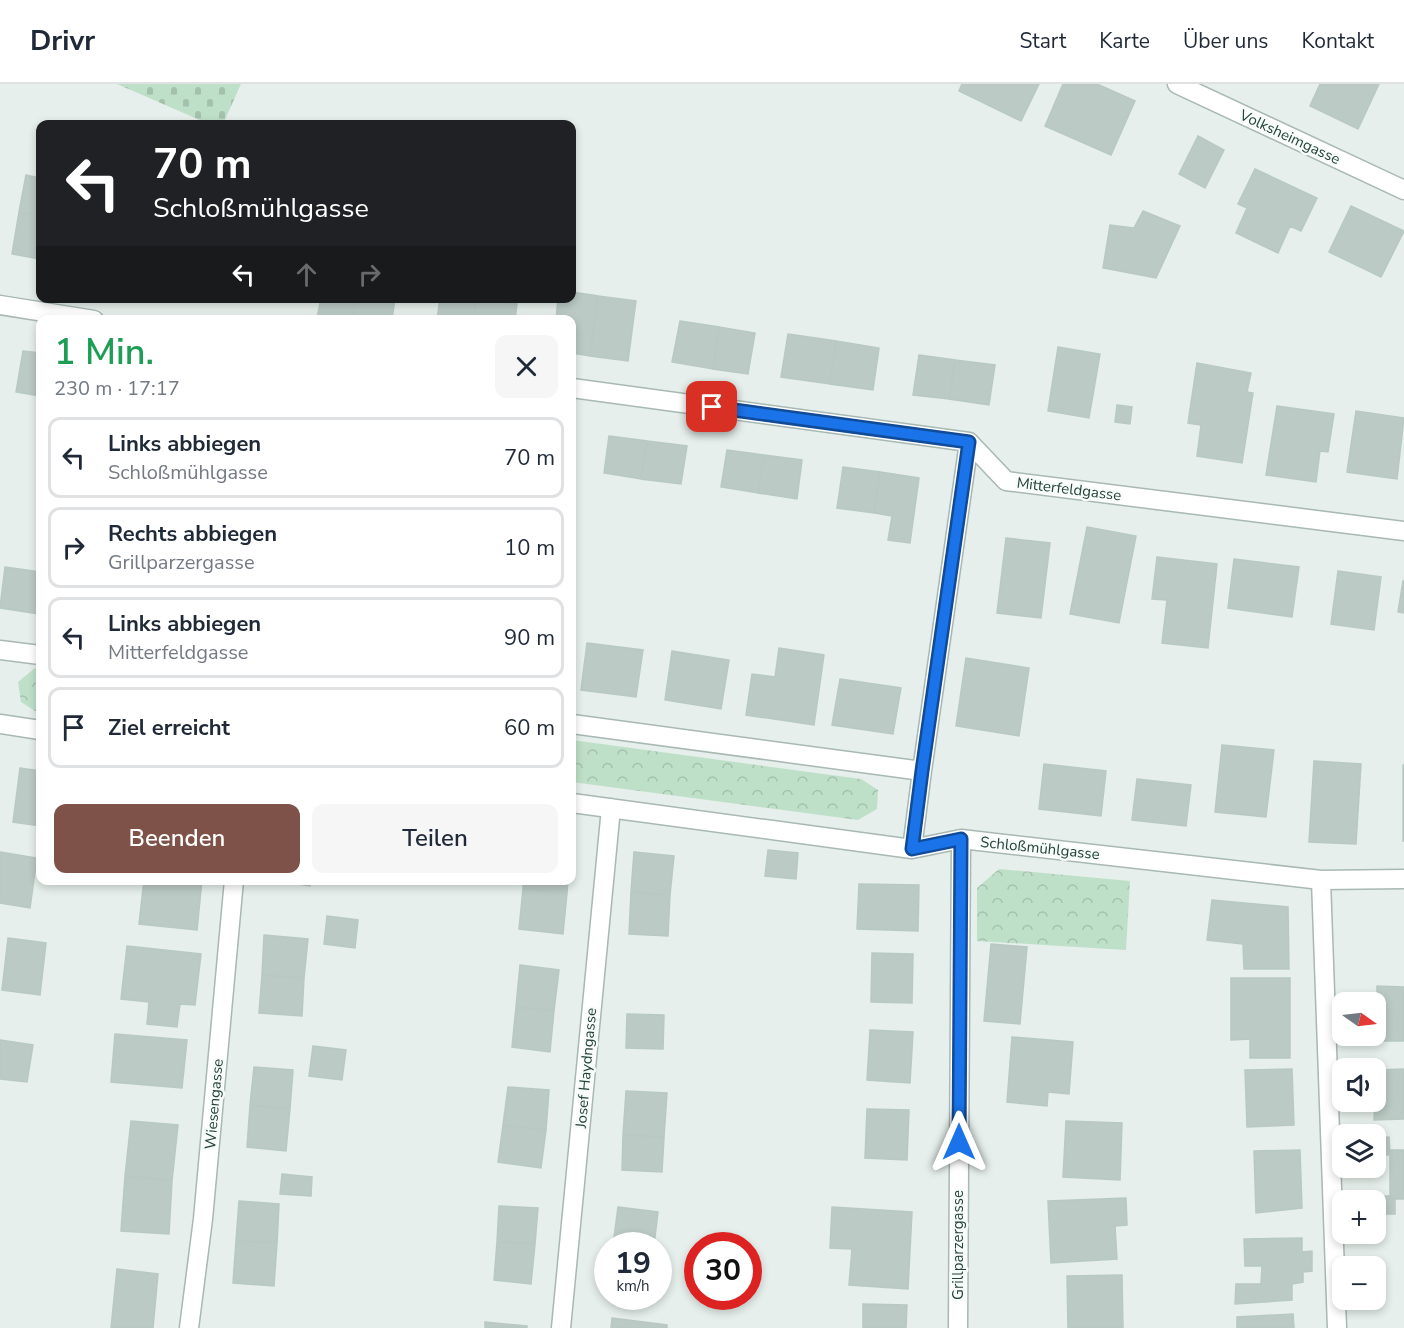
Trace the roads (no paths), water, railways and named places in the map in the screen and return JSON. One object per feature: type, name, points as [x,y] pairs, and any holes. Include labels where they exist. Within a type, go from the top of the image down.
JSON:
[{"type":"street","name":"Volksheimgasse","points":[[1176,84],[1404,190]]},
{"type":"street","points":[[0,305],[63,315]]},
{"type":"street","points":[[576,389],[969,442],[912,849]]},
{"type":"street","name":"Mitterfeldgasse","points":[[969,442],[1006,481],[1404,531]]},
{"type":"street","points":[[0,650],[36,654]]},
{"type":"street","points":[[0,724],[36,729]]},
{"type":"street","points":[[576,725],[922,771]]},
{"type":"street","name":"Schloßmühlgasse","points":[[576,804],[912,849],[961,839],[1321,880],[1404,879]]},
{"type":"street","name":"Josef Haydngasse","points":[[561,1328],[611,808]]},
{"type":"street","name":"Grillparzergasse","points":[[958,1328],[961,839]]},
{"type":"street","points":[[1321,880],[1337,1328]]},
{"type":"street","name":"Wiesengasse","points":[[189,1328],[203,1219],[234,885]]}]
